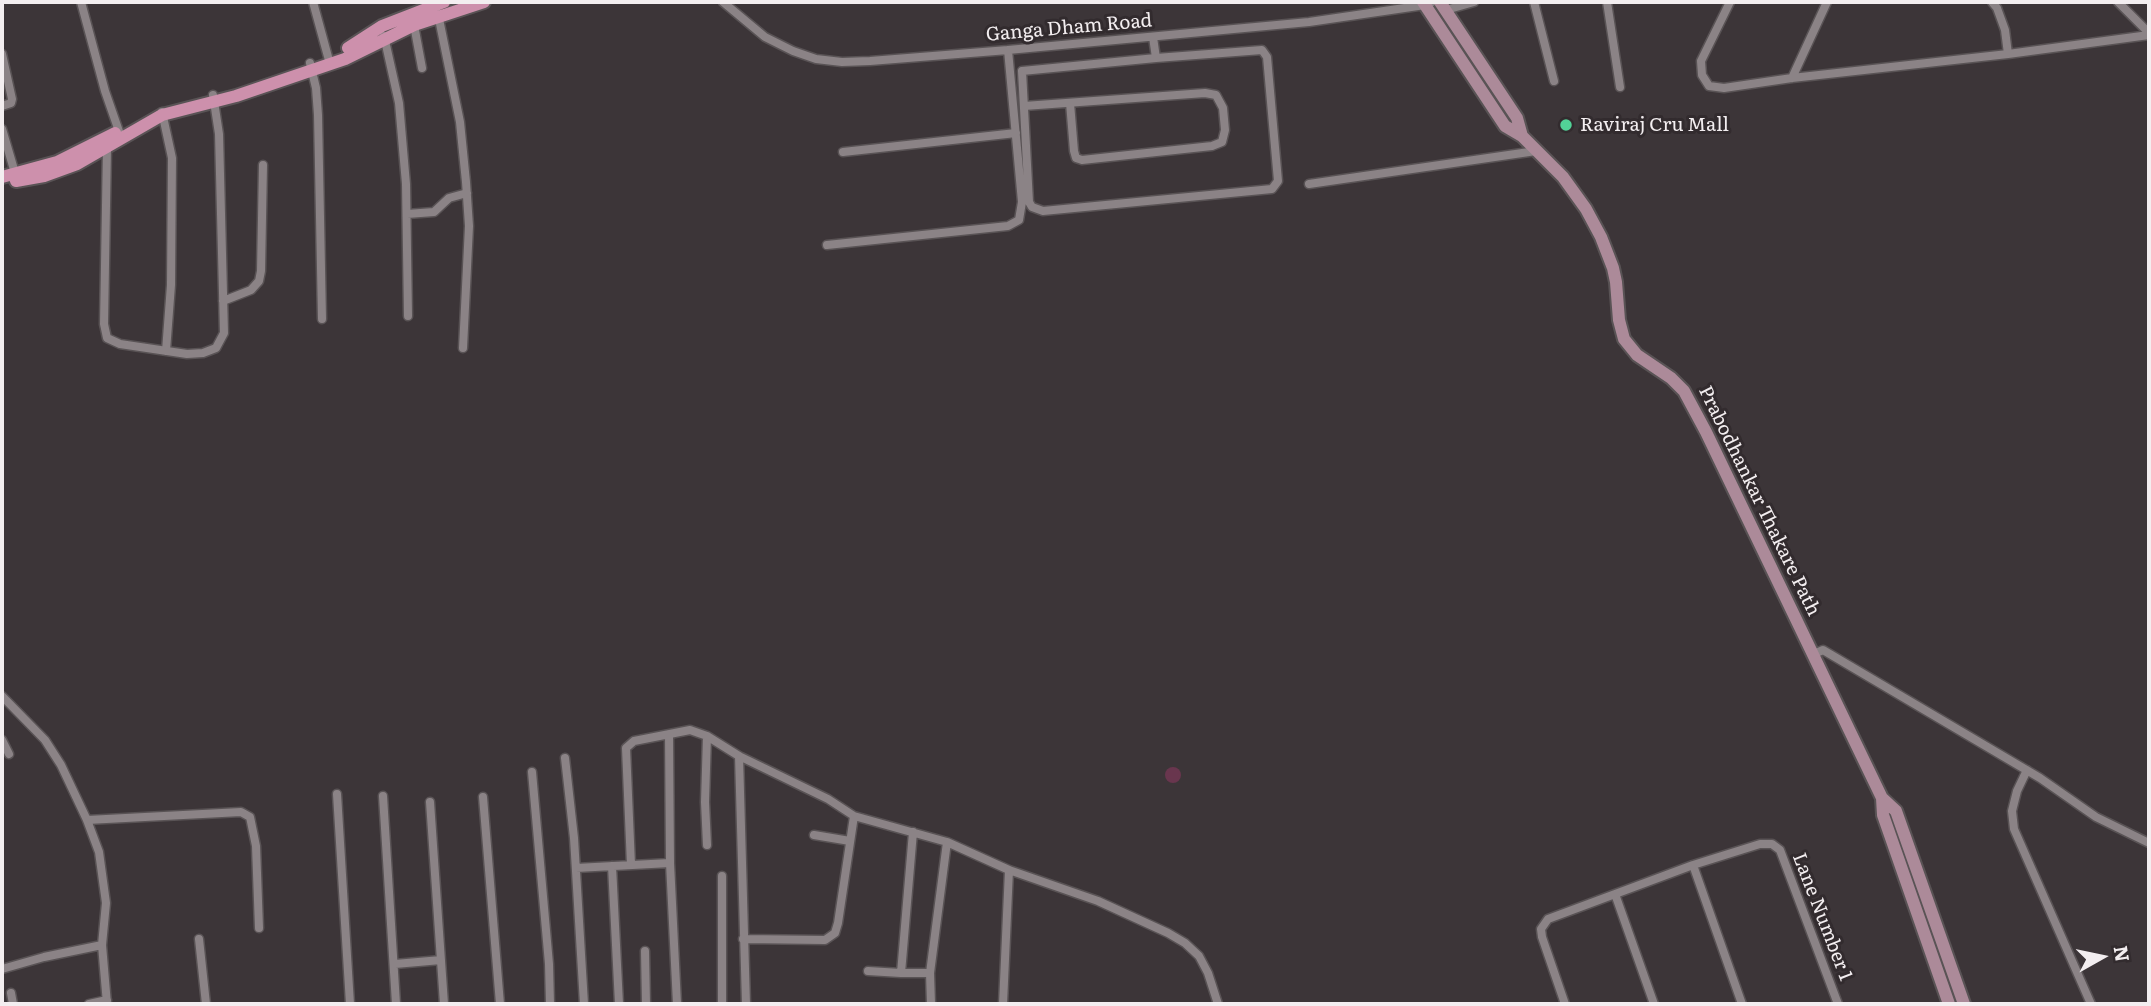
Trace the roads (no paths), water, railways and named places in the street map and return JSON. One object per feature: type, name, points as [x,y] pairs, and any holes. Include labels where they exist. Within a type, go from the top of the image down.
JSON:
[{"type":"main road","points":[[16,177],[120,134],[162,112],[329,61],[358,44],[439,8],[484,2]]},
{"type":"main road","name":"Prabodhankar Thakare Path","points":[[1427,3],[1505,126],[1522,136],[1563,177],[1586,209],[1613,268],[1624,339],[1637,355],[1685,391],[1882,797],[1896,811],[1964,1004]]},
{"type":"main road","name":"Prabodhankar Thakare Path","points":[[1443,6],[1517,118],[1522,136]]},
{"type":"main road","points":[[383,33],[414,25],[439,8]]},
{"type":"main road","points":[[2,177],[55,172],[77,164],[107,147],[120,134]]},
{"type":"main road","name":"Prabodhankar Thakare Path","points":[[1882,797],[1883,816],[1949,1004]]},
{"type":"street","points":[[82,2],[105,91],[120,134]]},
{"type":"street","points":[[313,2],[329,61]]},
{"type":"street","name":"Ganga Dham Road","points":[[723,2],[765,37],[793,51],[816,59],[870,61],[1309,22],[1427,3]]},
{"type":"street","points":[[1443,6],[1474,2]]},
{"type":"street","points":[[1534,2],[1554,81]]},
{"type":"street","points":[[1607,2],[1620,87]]},
{"type":"street","points":[[1730,2],[1701,61],[1702,75],[1709,86],[1724,88],[2149,34]]},
{"type":"street","points":[[1792,78],[1827,2]]},
{"type":"street","points":[[1992,2],[2005,30],[2008,54]]},
{"type":"street","points":[[2118,2],[2149,34]]},
{"type":"street","points":[[439,8],[460,122],[467,193],[469,226],[463,348]]},
{"type":"street","points":[[414,25],[422,68]]},
{"type":"street","points":[[383,33],[399,103],[406,184],[408,316]]},
{"type":"street","points":[[1153,37],[1156,58]]},
{"type":"street","points":[[827,245],[1008,226],[1019,220],[1022,202],[1008,50]]},
{"type":"street","points":[[1262,50],[1267,57],[1278,181],[1272,188],[1043,211],[1032,207],[1029,202],[1022,71],[1156,58],[1262,50]]},
{"type":"street","points":[[2,54],[12,103],[2,106]]},
{"type":"street","points":[[311,66],[318,115],[322,319]]},
{"type":"street","points":[[1024,106],[1205,93],[1216,95],[1223,108],[1226,130],[1222,142],[1212,146],[1082,160],[1076,158],[1074,151],[1070,103]]},
{"type":"street","points":[[107,147],[104,324],[107,338],[120,344],[187,354],[203,353],[216,348],[224,333],[219,134],[213,98]]},
{"type":"street","points":[[162,112],[172,158],[171,285],[166,351]]},
{"type":"street","points":[[2,129],[16,177]]},
{"type":"street","points":[[842,152],[1016,133]]},
{"type":"street","points":[[1309,184],[1536,151]]},
{"type":"street","points":[[223,301],[251,290],[259,281],[262,165]]},
{"type":"street","points":[[407,214],[434,212],[449,198],[467,193]]},
{"type":"street","points":[[1814,654],[1823,650],[2027,770],[2096,817],[2149,843]]},
{"type":"street","points":[[2,696],[45,740],[61,765],[99,852],[106,903],[102,946],[107,1002],[89,1004]]},
{"type":"street","points":[[631,865],[626,748],[634,741],[690,730],[707,736],[739,756],[828,799],[854,816],[947,842],[1009,870],[1098,901],[1185,943],[1199,956],[1218,1004]]},
{"type":"street","points":[[669,734],[670,863],[677,1004]]},
{"type":"street","points":[[707,736],[707,845]]},
{"type":"street","points":[[2,740],[9,754]]},
{"type":"street","points":[[739,756],[746,1004]]},
{"type":"street","points":[[565,758],[576,869],[584,1004]]},
{"type":"street","points":[[2027,770],[2017,791],[2012,811],[2014,829],[2091,1004]]},
{"type":"street","points":[[532,772],[550,1004]]},
{"type":"street","points":[[337,794],[350,1004]]},
{"type":"street","points":[[383,796],[396,1004]]},
{"type":"street","points":[[483,797],[500,1004]]},
{"type":"street","points":[[430,802],[444,1004]]},
{"type":"street","points":[[87,820],[241,812],[250,817],[256,846],[259,928]]},
{"type":"street","points":[[743,939],[825,940],[835,933],[854,816]]},
{"type":"street","points":[[901,973],[913,832]]},
{"type":"street","points":[[814,835],[850,841]]},
{"type":"street","points":[[931,1004],[930,973],[947,842]]},
{"type":"street","name":"Lane Number 1","points":[[1693,865],[1760,844],[1772,844],[1780,850],[1838,1004]]},
{"type":"street","points":[[576,869],[670,863]]},
{"type":"street","points":[[1565,1004],[1542,937],[1541,929],[1548,919],[1693,865],[1742,1004]]},
{"type":"street","points":[[612,866],[619,1004]]},
{"type":"street","points":[[1003,1004],[1009,870]]},
{"type":"street","points":[[722,876],[722,1004]]},
{"type":"street","points":[[1615,894],[1654,1004]]},
{"type":"street","points":[[199,939],[206,1004]]},
{"type":"street","points":[[2,969],[44,957],[102,946]]},
{"type":"street","points":[[645,951],[646,1004]]},
{"type":"street","points":[[395,964],[441,960]]},
{"type":"street","points":[[868,971],[930,973]]},
{"type":"street","points":[[11,993],[13,1004]]},
{"type":"place","name":"Raviraj Cru Mall","points":[[1566,125]]}]
